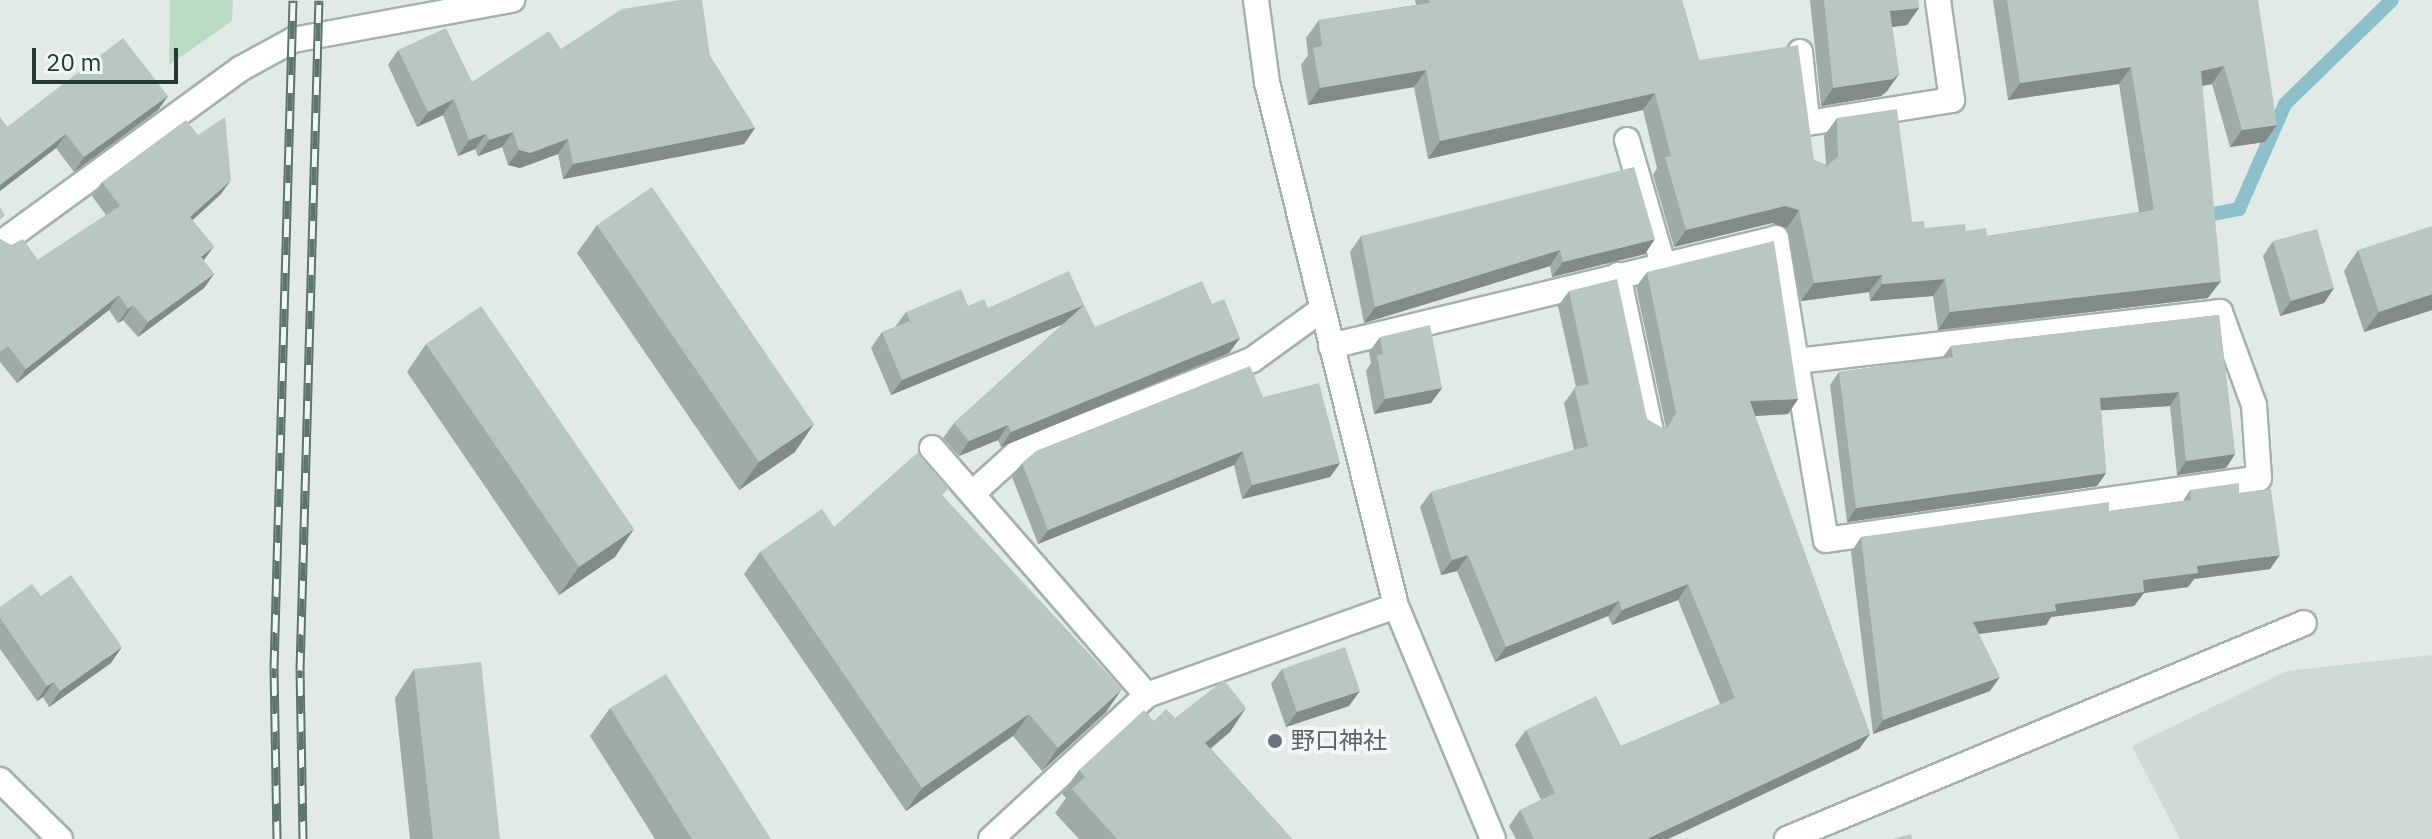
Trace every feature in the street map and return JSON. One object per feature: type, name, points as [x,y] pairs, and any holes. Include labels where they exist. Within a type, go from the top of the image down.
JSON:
[{"type":"street","points":[[0,244],[240,69],[293,40],[377,10],[512,0]]},
{"type":"street","points":[[1256,0],[1321,310],[1396,606],[1493,839]]},
{"type":"street","points":[[1808,123],[1952,100],[1938,0]]},
{"type":"street","points":[[1800,52],[1811,153]]},
{"type":"street","points":[[1627,140],[1663,264]]},
{"type":"street","points":[[1331,346],[1776,238],[1796,361],[1826,540],[2259,478],[2254,405],[2220,312],[1796,361]]},
{"type":"street","points":[[1618,275],[1651,431]]},
{"type":"street","points":[[974,492],[1018,452],[1252,360],[1321,310]]},
{"type":"street","points":[[932,448],[974,492],[1147,695]]},
{"type":"street","points":[[991,839],[1147,695],[1396,606]]},
{"type":"street","points":[[1787,839],[2304,623]]},
{"type":"street","points":[[0,780],[60,839]]},
{"type":"shaded area","points":[[2432,655],[2432,839],[2180,839],[2132,746],[2287,671]]},
{"type":"green space","points":[[170,0],[233,0],[232,21],[169,65]]},
{"type":"building","points":[[680,0],[702,0],[710,56],[755,128],[573,164],[568,139],[530,153],[519,150],[513,132],[489,140],[486,134],[469,140],[454,99],[428,112],[398,50],[446,28],[472,82],[549,31],[561,49],[622,9]]},
{"type":"building","points":[[1429,0],[1682,0],[1699,60],[1798,45],[1814,160],[1826,166],[1838,157],[1837,118],[1897,109],[1912,222],[1924,221],[1925,228],[1965,224],[1966,231],[1986,228],[1987,236],[2154,210],[2131,67],[2020,83],[2007,0],[2258,0],[2277,125],[2242,130],[2224,66],[2201,71],[2221,281],[1950,312],[1945,279],[1882,284],[1882,275],[1814,283],[1799,210],[1785,206],[1686,230],[1665,157],[1671,156],[1655,93],[1440,141],[1426,70],[1320,88],[1313,48],[1322,46],[1319,20],[1430,3]]},
{"type":"building","points":[[1824,0],[1918,0],[1919,8],[1890,11],[1899,74],[1893,79],[1833,88]]},
{"type":"building","points":[[123,38],[168,96],[84,157],[66,134],[0,185],[0,117],[7,127]]},
{"type":"building","points":[[225,117],[231,180],[190,217],[214,246],[201,257],[214,274],[148,322],[133,305],[128,309],[119,295],[26,369],[8,346],[0,352],[0,239],[11,245],[23,239],[38,260],[120,206],[102,182],[186,120],[198,135]]},
{"type":"building","points":[[1634,167],[1655,239],[1563,262],[1560,250],[1375,307],[1361,236]]},
{"type":"building","points":[[652,187],[814,424],[759,462],[597,225]]},
{"type":"building","points":[[2432,226],[2432,294],[2379,312],[2358,250]]},
{"type":"building","points":[[2317,229],[2334,288],[2291,301],[2273,241]]},
{"type":"building","points":[[1774,241],[1798,399],[1750,401],[1870,734],[1647,839],[1534,839],[1520,810],[1555,793],[1526,730],[1596,696],[1621,746],[1735,698],[1688,584],[1622,610],[1619,601],[1506,647],[1468,555],[1452,560],[1431,492],[1588,446],[1574,387],[1589,384],[1569,291],[1617,279],[1647,419],[1666,430],[1676,413],[1647,272]]},
{"type":"building","points":[[1069,271],[1084,305],[902,380],[882,332],[910,321],[906,312],[961,289],[968,306],[984,299],[988,308]]},
{"type":"building","points":[[1202,281],[1212,304],[1224,299],[1240,338],[1011,432],[1008,425],[969,441],[954,423],[1084,305],[1095,327]]},
{"type":"building","points":[[481,306],[634,529],[579,567],[426,344]]},
{"type":"building","points":[[2219,315],[2235,454],[2186,461],[2179,392],[2100,398],[2106,473],[1856,508],[1839,372],[1953,357],[1951,346]]},
{"type":"building","points":[[1430,325],[1442,388],[1385,399],[1377,355],[1383,354],[1380,337]]},
{"type":"building","points":[[1250,366],[1263,397],[1319,383],[1340,463],[1252,485],[1243,451],[1048,530],[1022,463],[1036,451]]},
{"type":"building","points":[[917,453],[949,488],[942,495],[1122,689],[1058,748],[1029,714],[922,788],[760,552],[822,509],[834,527]]},
{"type":"building","points":[[2239,483],[2239,493],[2271,489],[2280,555],[2197,566],[2198,573],[2143,580],[2144,592],[2055,604],[2056,611],[1973,622],[2000,677],[1883,720],[1861,537],[2109,502],[2109,511],[2191,500],[2190,490]]},
{"type":"building","points":[[71,575],[122,647],[60,691],[54,682],[47,686],[0,618],[0,607],[32,584],[41,596]]},
{"type":"building","points":[[1345,647],[1360,691],[1297,712],[1282,669]]},
{"type":"building","points":[[481,662],[500,839],[433,839],[414,669]]},
{"type":"building","points":[[666,674],[771,839],[692,839],[610,708]]},
{"type":"building","points":[[1224,680],[1246,708],[1205,743],[1292,839],[1117,839],[1072,789],[1085,777],[1079,770],[1144,710],[1154,721],[1166,709],[1175,718]]},
{"type":"building","points":[[1911,834],[1912,839],[1893,839]]},
{"type":"waterway","points":[[2198,217],[2239,209],[2285,104],[2392,0]]},
{"type":"railway","points":[[277,839],[274,668],[293,0]]},
{"type":"railway","points":[[303,839],[300,670],[319,0]]},
{"type":"place","name":"野口神社","points":[[1275,741]]}]
